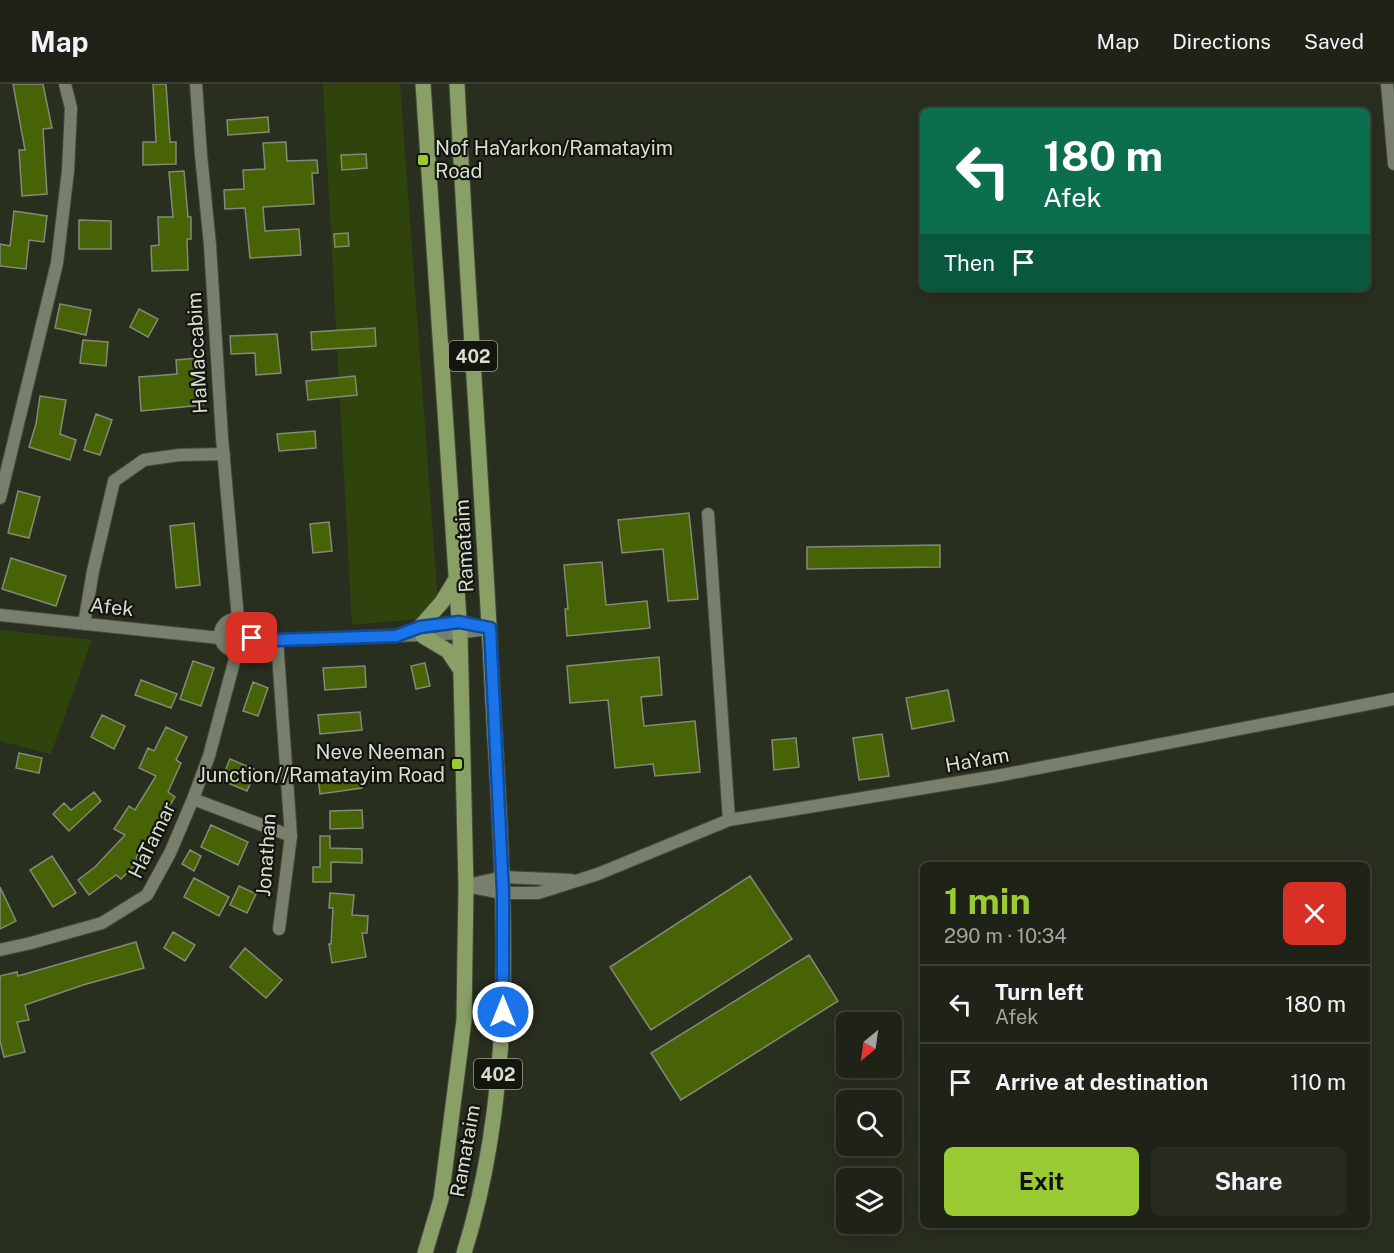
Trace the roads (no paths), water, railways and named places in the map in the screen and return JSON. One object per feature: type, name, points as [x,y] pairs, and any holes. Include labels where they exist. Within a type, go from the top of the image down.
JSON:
[{"type":"main road","name":"Ramataim","points":[[423,84],[462,671],[465,886],[464,1020],[441,1199],[425,1253]]},
{"type":"main road","name":"Ramataim","points":[[458,88],[503,877],[503,1036],[489,1147],[464,1253]]},
{"type":"main road","points":[[456,579],[422,631],[448,651],[462,671]]},
{"type":"street","points":[[0,498],[57,263],[68,171],[71,108],[65,84]]},
{"type":"street","name":"HaMaccabim","points":[[196,84],[238,619]]},
{"type":"street","points":[[1387,84],[1394,164]]},
{"type":"street","points":[[84,624],[93,571],[114,481],[144,460],[179,455],[224,454]]},
{"type":"street","points":[[708,514],[729,820]]},
{"type":"street","name":"Afek","points":[[0,615],[220,638]]},
{"type":"street","points":[[238,619],[243,620],[250,628],[252,638],[247,647],[237,651],[224,646],[220,638],[224,624],[228,620],[238,619]]},
{"type":"street","points":[[252,638],[277,640],[396,636],[422,631],[490,628]]},
{"type":"street","name":"Jonathan","points":[[277,640],[291,836],[279,929]]},
{"type":"street","name":"HaTamar","points":[[0,950],[102,923],[147,894],[170,853],[194,799],[209,756],[237,651]]},
{"type":"street","name":"HaYam","points":[[465,886],[503,893],[552,890],[598,874],[729,820],[975,780],[1394,699]]},
{"type":"street","points":[[194,799],[291,836]]},
{"type":"street","name":"HaYam","points":[[465,886],[503,877],[575,881]]},
{"type":"place","name":"Nof HaYarkon/Ramatayim Road","points":[[423,160]]},
{"type":"place","name":"Neve Neeman Junction//Ramatayim Road","points":[[457,764]]}]
